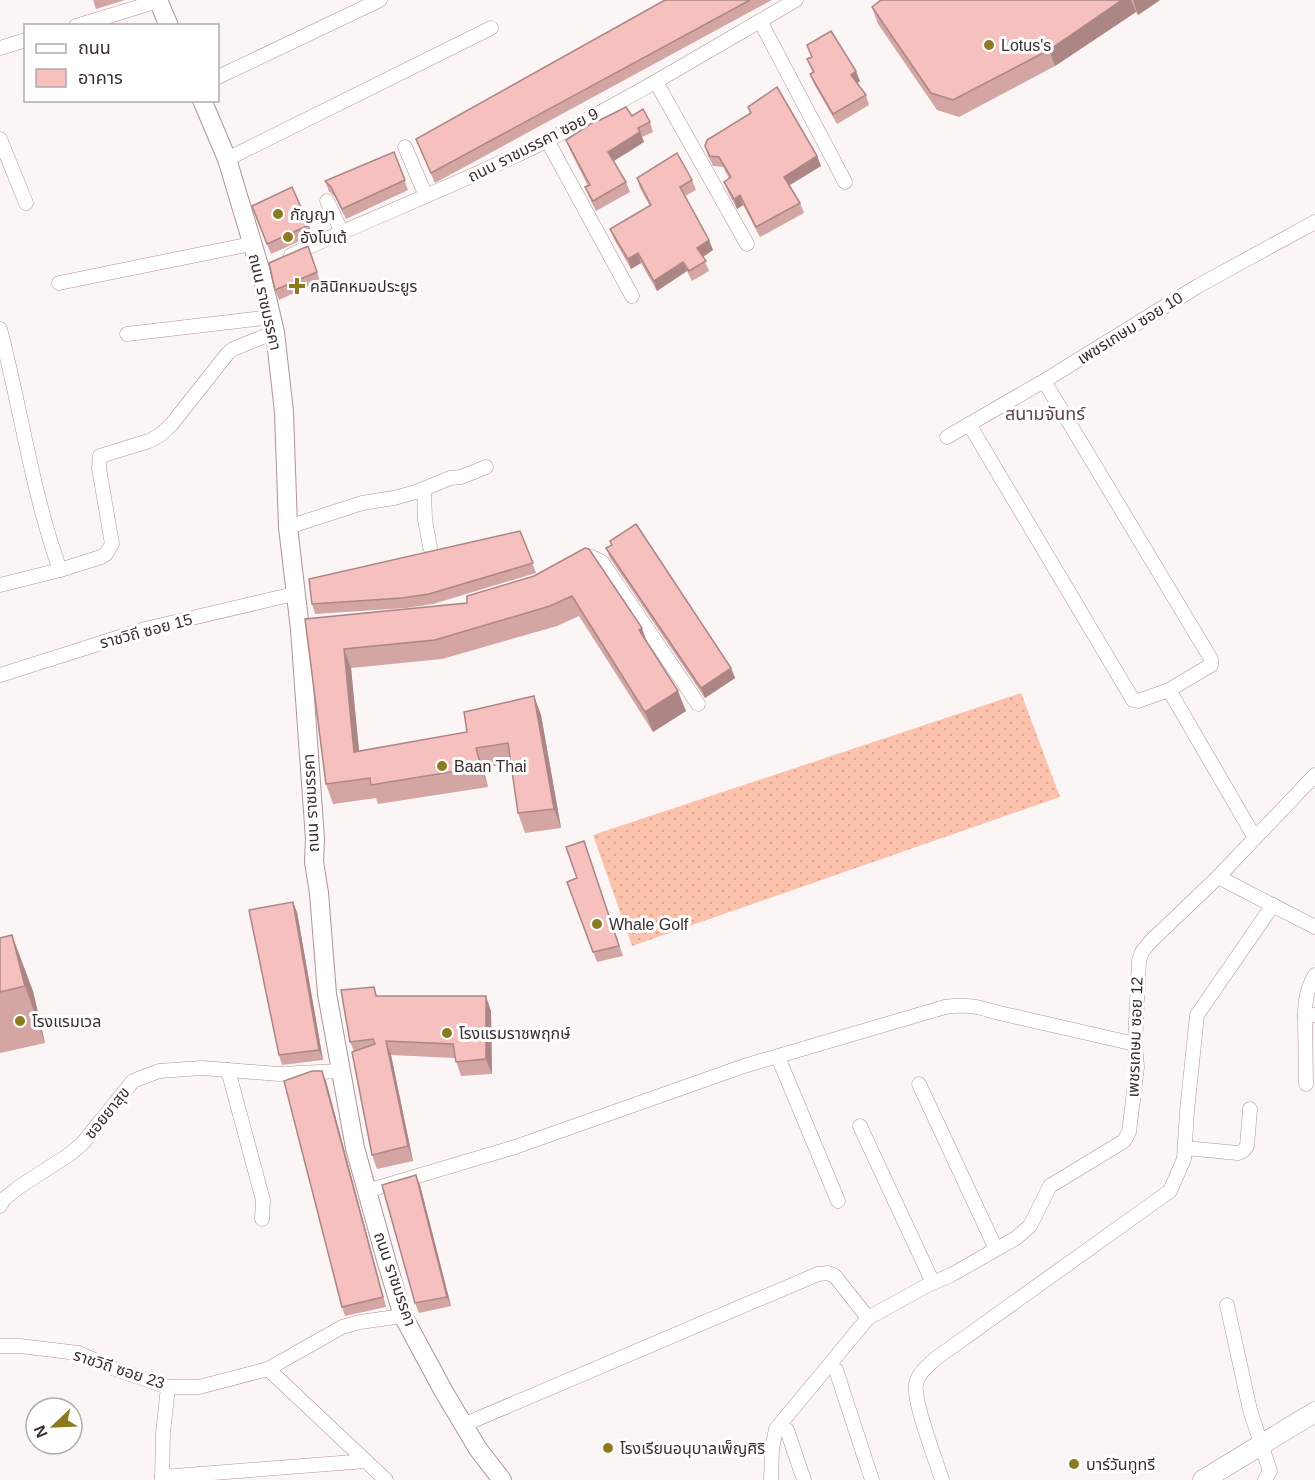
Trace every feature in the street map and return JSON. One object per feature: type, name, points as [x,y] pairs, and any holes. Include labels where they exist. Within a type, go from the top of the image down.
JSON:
[{"type":"main road","points":[[1203,1480],[1315,1412]]},
{"type":"street","points":[[219,77],[380,0]]},
{"type":"street","name":"ถนน ราชมรรคา ซอย 9","points":[[270,265],[473,176],[547,140],[656,82],[796,0]]},
{"type":"street","points":[[83,24],[158,1],[168,24]]},
{"type":"street","points":[[760,21],[845,182]]},
{"type":"street","points":[[227,159],[491,28]]},
{"type":"street","points":[[0,48],[24,41]]},
{"type":"street","points":[[656,82],[747,244]]},
{"type":"street","name":"ถนน ราชมรรคา","points":[[203,102],[227,159],[251,244],[270,265],[284,412],[288,527],[294,594],[306,629],[314,862],[319,892],[327,994],[355,1148],[404,1316],[478,1449],[502,1480]]},
{"type":"street","points":[[0,139],[26,203]]},
{"type":"street","points":[[547,140],[632,296]]},
{"type":"street","points":[[405,147],[426,196]]},
{"type":"street","points":[[327,201],[342,232]]},
{"type":"street","name":"เพชรเกษม ซอย 10","points":[[947,437],[1044,381],[1198,286],[1315,222]]},
{"type":"street","points":[[59,283],[251,244]]},
{"type":"street","points":[[127,334],[274,325]]},
{"type":"street","points":[[0,585],[60,570],[106,554],[112,544],[99,468],[100,456],[138,446],[160,435],[171,425],[228,353],[274,325]]},
{"type":"street","points":[[0,329],[6,379],[60,570]]},
{"type":"street","points":[[969,424],[1133,700],[1138,701],[1169,690],[1211,665],[1211,659],[1044,381]]},
{"type":"street","points":[[288,527],[362,503],[394,498],[424,489],[486,467]]},
{"type":"street","points":[[424,489],[425,520],[430,547]]},
{"type":"street","points":[[563,572],[592,557],[602,562],[698,704]]},
{"type":"street","name":"ราชวิถี ซอย 15","points":[[0,675],[145,629],[294,594]]},
{"type":"street","points":[[1169,690],[1255,838]]},
{"type":"street","name":"เพชรเกษม ซอย 12","points":[[771,1480],[772,1449],[776,1429],[834,1365],[868,1318],[1016,1238],[1030,1226],[1050,1186],[1124,1141],[1129,1132],[1136,1078],[1135,1044],[1139,961],[1142,952],[1218,877],[1315,774]]},
{"type":"street","points":[[1218,877],[1315,927]]},
{"type":"street","points":[[942,1480],[916,1399],[915,1384],[921,1372],[935,1359],[1170,1191],[1184,1159],[1197,1016],[1273,905]]},
{"type":"street","points":[[1306,1084],[1310,1016],[1305,1001],[1307,988],[1315,975]]},
{"type":"street","points":[[367,1191],[515,1147],[744,1066],[945,1007],[964,1004],[1135,1044]]},
{"type":"street","points":[[778,1057],[837,1201]]},
{"type":"street","name":"ซอยยาสุข","points":[[0,1206],[4,1199],[19,1187],[82,1144],[134,1081],[159,1071],[202,1068],[279,1074],[340,1071]]},
{"type":"street","points":[[228,1070],[263,1200],[262,1219]]},
{"type":"street","points":[[919,1084],[996,1249]]},
{"type":"street","points":[[1185,1148],[1244,1151],[1250,1109]]},
{"type":"street","points":[[860,1126],[933,1283]]},
{"type":"street","points":[[464,1425],[818,1275],[828,1273],[835,1276],[868,1318]]},
{"type":"street","points":[[1227,1305],[1250,1410],[1270,1471],[1265,1480]]},
{"type":"street","name":"ราชวิถี ซอย 23","points":[[0,1346],[78,1353],[115,1369],[168,1387],[199,1387],[268,1368],[342,1327],[404,1316]]},
{"type":"street","points":[[834,1365],[872,1480]]},
{"type":"street","points":[[268,1368],[386,1480]]},
{"type":"street","points":[[168,1387],[163,1434],[162,1479],[366,1461]]},
{"type":"street","points":[[787,1430],[804,1480]]},
{"type":"shaded area","points":[[1021,693],[1060,797],[632,946],[593,835]]},
{"type":"building","points":[[665,0],[750,0],[431,173],[416,139]]},
{"type":"building","name":"Lotus's","points":[[881,0],[1122,0],[1049,50],[953,100],[931,93],[872,7]]},
{"type":"building","points":[[831,31],[856,71],[851,75],[866,95],[833,114],[810,74],[814,72],[807,59],[812,57],[807,45]]},
{"type":"building","points":[[777,87],[817,156],[784,177],[800,203],[756,227],[740,195],[734,199],[724,182],[731,177],[719,157],[710,156],[705,146],[707,140],[751,113],[748,107]]},
{"type":"building","points":[[626,107],[632,116],[643,109],[650,122],[638,128],[640,132],[608,152],[626,182],[593,201],[585,187],[590,185],[566,140],[595,121]]},
{"type":"building","points":[[394,152],[405,180],[342,209],[331,187],[325,181]]},
{"type":"building","points":[[677,153],[692,180],[680,187],[709,240],[697,248],[706,261],[689,271],[683,262],[654,281],[638,253],[628,259],[610,229],[651,205],[637,178]]},
{"type":"building","points":[[292,187],[309,225],[267,244],[252,206]]},
{"type":"building","points":[[308,246],[317,272],[275,290],[269,263]]},
{"type":"building","points":[[636,524],[731,668],[701,688],[606,548],[612,545],[610,541]]},
{"type":"building","points":[[520,531],[533,563],[429,594],[312,604],[309,579]]},
{"type":"building","points":[[585,548],[589,549],[642,628],[639,630],[678,691],[645,712],[572,596],[550,606],[435,640],[344,649],[354,752],[467,732],[464,712],[534,696],[554,809],[518,813],[508,743],[476,748],[481,767],[371,785],[370,778],[326,784],[305,619],[467,603],[467,596],[534,576]]},
{"type":"building","name":"Whale Golf","points":[[584,841],[619,946],[593,952],[567,882],[577,878],[566,847]]},
{"type":"building","points":[[293,902],[319,1050],[279,1055],[249,910]]},
{"type":"building","points":[[12,935],[25,986],[0,992],[0,938]]},
{"type":"building","points":[[374,987],[376,996],[486,996],[486,1059],[456,1062],[453,1044],[386,1041],[408,1146],[372,1155],[352,1052],[375,1044],[373,1039],[350,1042],[341,990]]},
{"type":"building","points":[[312,1071],[322,1071],[383,1297],[342,1307],[284,1081]]},
{"type":"building","points":[[416,1175],[447,1297],[415,1303],[382,1185]]},
{"type":"place","name":"Lotus's","points":[[989,45]]},
{"type":"place","name":"กัญญา","points":[[278,214]]},
{"type":"place","name":"อังโบเต้","points":[[288,237]]},
{"type":"place","name":"คลินิคหมอประยูร","points":[[297,286]]},
{"type":"place","name":"Baan Thai","points":[[442,766]]},
{"type":"place","name":"Whale Golf","points":[[597,924]]},
{"type":"place","name":"โรงแรมเวล","points":[[20,1021]]},
{"type":"place","name":"โรงแรมราชพฤกษ์","points":[[447,1033]]},
{"type":"place","name":"โรงเรียนอนุบาลเพ็ญศิริ","points":[[608,1448]]},
{"type":"place","name":"บาร์วันทูทรี","points":[[1074,1464]]},
{"type":"district","name":"สนามจันทร์","points":[[1045,414]]}]
